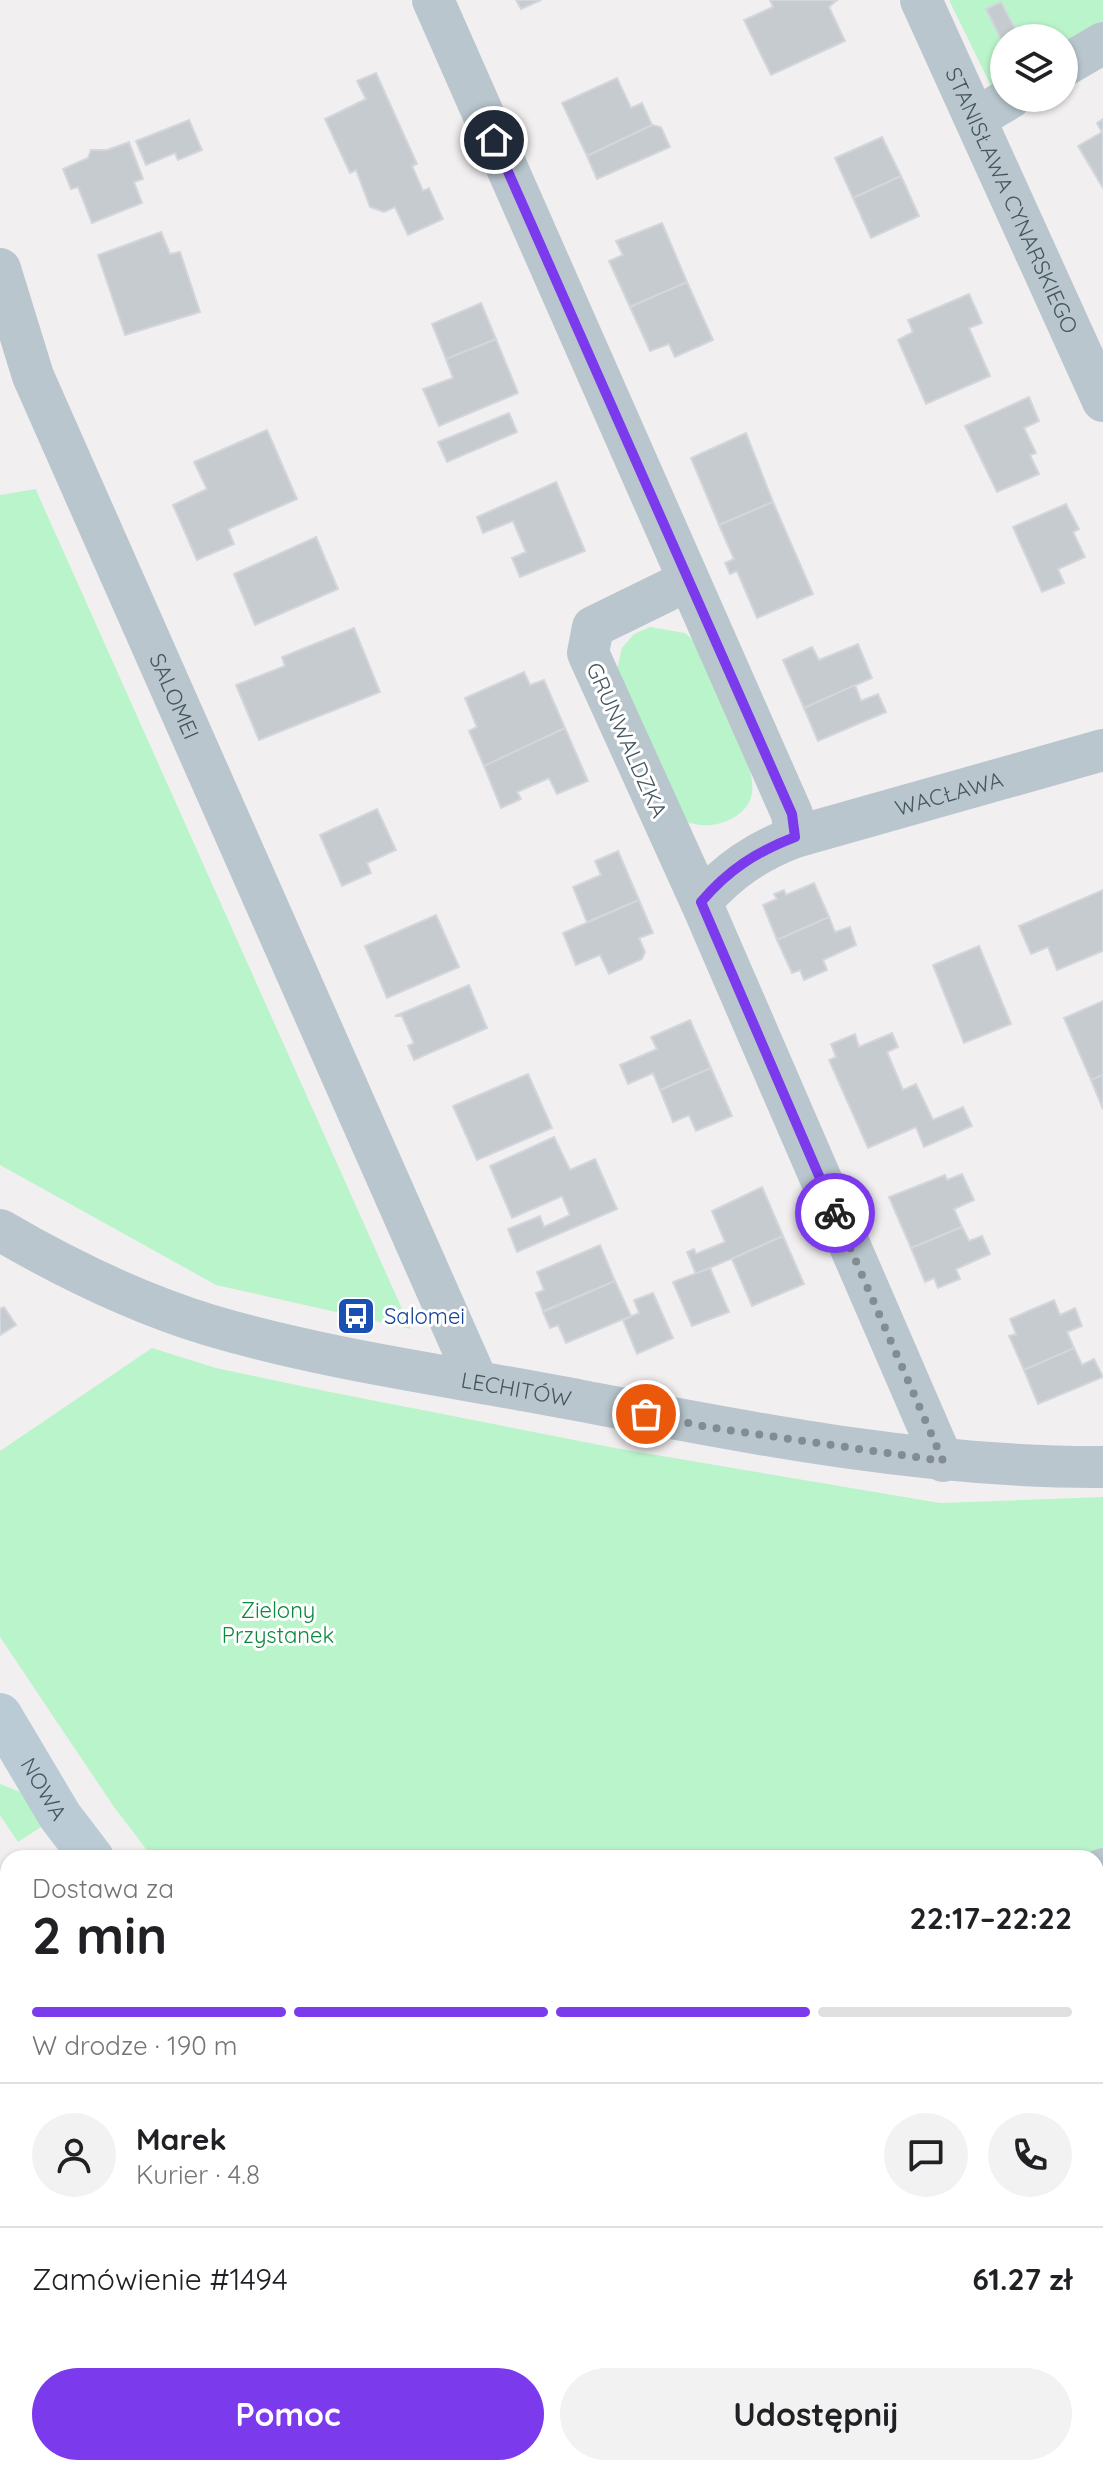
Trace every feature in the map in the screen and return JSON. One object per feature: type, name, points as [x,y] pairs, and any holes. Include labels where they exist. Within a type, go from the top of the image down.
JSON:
[{"type":"street","points":[[433,0],[792,814],[795,837],[762,849],[725,874],[701,902]]},
{"type":"street","name":"STANISŁAWA CYNARSKIEGO","points":[[921,0],[990,104]]},
{"type":"street","points":[[1078,58],[1103,43]]},
{"type":"street","name":"STANISŁAWA CYNARSKIEGO","points":[[995,112],[1103,401]]},
{"type":"street","name":"SALOMEI","points":[[0,269],[33,376],[477,1381]]},
{"type":"street","name":"GRUNWALDZKA","points":[[687,581],[593,627],[588,653],[701,902],[943,1461]]},
{"type":"street","name":"WACŁAWA","points":[[795,837],[1101,756]]},
{"type":"street","name":"LECHITÓW","points":[[0,1230],[119,1291],[209,1325],[707,1427],[943,1461],[1032,1468],[1103,1467]]},
{"type":"street","name":"NOWA","points":[[6,1741],[86,1850]]},
{"type":"green space","points":[[949,0],[1103,0],[1103,21],[1078,36],[1078,24],[990,24],[990,84]]},
{"type":"green space","points":[[36,489],[411,1329],[216,1285],[0,1165],[0,495]]},
{"type":"green space","points":[[650,627],[685,633],[699,646],[733,720],[748,761],[752,793],[744,810],[729,820],[704,825],[680,820],[615,678],[622,648],[634,634]]},
{"type":"green space","name":"Zielony Przystanek","points":[[152,1348],[216,1368],[325,1391],[615,1448],[940,1503],[1103,1497],[1103,1847],[1098,1850],[147,1850],[114,1807],[0,1637],[0,1451]]},
{"type":"green space","points":[[0,1784],[23,1793],[44,1825],[18,1842],[0,1815]]},
{"type":"building","points":[[516,0],[541,0],[521,9]]},
{"type":"building","points":[[770,0],[837,0],[829,7],[845,41],[771,75],[744,20],[773,7]]},
{"type":"building","points":[[1001,2],[1013,24],[994,24],[986,9]]},
{"type":"building","points":[[376,73],[417,164],[412,166],[423,191],[429,188],[443,219],[408,235],[395,207],[384,212],[370,207],[356,170],[350,173],[325,119],[366,99],[357,81]]},
{"type":"building","points":[[617,78],[631,108],[642,103],[652,125],[587,156],[562,103]]},
{"type":"building","points":[[1103,119],[1103,188],[1078,146],[1102,132],[1097,123]]},
{"type":"building","points":[[189,120],[202,150],[178,160],[175,153],[146,165],[136,141]]},
{"type":"building","points":[[652,125],[661,127],[670,147],[597,179],[587,156]]},
{"type":"building","points":[[882,137],[901,176],[853,198],[835,158]]},
{"type":"building","points":[[129,142],[143,179],[134,182],[142,203],[92,223],[78,187],[71,189],[63,169],[88,158],[91,150],[107,150]]},
{"type":"building","points":[[901,176],[919,216],[871,238],[853,198]]},
{"type":"building","points":[[662,223],[687,282],[630,307],[609,261],[623,255],[616,241]]},
{"type":"building","points":[[161,232],[170,254],[180,252],[200,312],[125,335],[98,255]]},
{"type":"building","points":[[687,282],[713,340],[675,357],[669,344],[650,351],[630,307]]},
{"type":"building","points":[[969,294],[982,323],[969,328],[990,376],[926,404],[898,340],[913,332],[908,320]]},
{"type":"building","points":[[481,303],[496,339],[446,359],[432,324]]},
{"type":"building","points":[[496,339],[518,393],[439,426],[423,389],[453,378],[446,359]]},
{"type":"building","points":[[1029,397],[1039,421],[1024,428],[1036,453],[1030,455],[1039,474],[997,492],[965,426]]},
{"type":"building","points":[[509,413],[517,432],[447,462],[438,442]]},
{"type":"building","points":[[267,430],[297,499],[228,529],[234,544],[197,560],[173,505],[207,489],[194,462]]},
{"type":"building","points":[[746,433],[773,502],[719,525],[691,458]]},
{"type":"building","points":[[556,482],[585,551],[520,577],[512,558],[526,552],[513,521],[483,533],[477,517]]},
{"type":"building","points":[[773,502],[813,594],[757,618],[737,571],[730,574],[725,563],[734,559],[719,525]]},
{"type":"building","points":[[1066,504],[1079,529],[1073,532],[1085,557],[1058,569],[1064,583],[1042,592],[1013,527]]},
{"type":"building","points":[[316,537],[338,589],[255,625],[234,574]]},
{"type":"building","points":[[354,628],[380,692],[259,740],[236,685],[285,666],[282,657]]},
{"type":"building","points":[[858,644],[872,678],[804,708],[783,660],[812,647],[819,660]]},
{"type":"building","points":[[524,672],[530,685],[544,680],[565,728],[484,766],[469,731],[477,727],[465,698]]},
{"type":"building","points":[[855,685],[861,701],[878,694],[886,712],[818,741],[804,708]]},
{"type":"building","points":[[565,728],[588,781],[557,794],[549,778],[517,792],[521,799],[501,808],[484,766]]},
{"type":"building","points":[[377,809],[396,850],[367,863],[371,873],[342,886],[320,835]]},
{"type":"building","points":[[618,851],[639,900],[587,922],[573,887],[601,875],[595,861]]},
{"type":"building","points":[[814,883],[829,917],[777,940],[763,905],[777,899],[774,894],[784,890],[786,895]]},
{"type":"building","points":[[1103,890],[1103,951],[1057,970],[1048,947],[1031,954],[1019,926]]},
{"type":"building","points":[[639,900],[653,933],[639,938],[645,952],[642,959],[609,974],[600,955],[576,965],[563,933]]},
{"type":"building","points":[[436,915],[459,967],[387,998],[365,946]]},
{"type":"building","points":[[829,917],[835,932],[850,927],[856,945],[823,960],[827,970],[804,980],[800,970],[792,973],[777,940]]},
{"type":"building","points":[[979,946],[1011,1024],[964,1043],[933,965]]},
{"type":"building","points":[[469,985],[487,1028],[414,1060],[408,1046],[414,1043],[402,1016],[395,1016]]},
{"type":"building","points":[[1103,1001],[1103,1075],[1091,1080],[1064,1018]]},
{"type":"building","points":[[690,1020],[711,1068],[660,1090],[653,1073],[628,1084],[620,1065],[657,1049],[651,1037]]},
{"type":"building","points":[[892,1033],[898,1047],[887,1052],[903,1090],[916,1084],[933,1120],[963,1107],[972,1126],[924,1147],[916,1127],[868,1148],[829,1060],[836,1057],[831,1044],[855,1034],[859,1047]]},
{"type":"building","points":[[711,1068],[732,1116],[696,1131],[689,1115],[673,1122],[660,1090]]},
{"type":"building","points":[[528,1074],[552,1128],[477,1160],[453,1106]]},
{"type":"building","points":[[1103,1075],[1103,1109],[1091,1080]]},
{"type":"building","points":[[554,1137],[570,1170],[595,1159],[617,1209],[517,1252],[508,1229],[540,1216],[544,1227],[570,1215],[562,1196],[512,1218],[490,1166]]},
{"type":"building","points":[[962,1174],[974,1200],[954,1209],[962,1227],[911,1248],[889,1197],[945,1175],[947,1180]]},
{"type":"building","points":[[762,1187],[783,1236],[696,1274],[687,1252],[694,1249],[696,1254],[725,1242],[712,1211]]},
{"type":"building","points":[[962,1227],[969,1241],[982,1236],[990,1254],[956,1269],[960,1279],[938,1288],[934,1278],[925,1282],[911,1248]]},
{"type":"building","points":[[783,1236],[804,1284],[752,1306],[732,1259]]},
{"type":"building","points":[[600,1245],[615,1281],[543,1311],[536,1293],[544,1290],[537,1272]]},
{"type":"building","points":[[710,1268],[729,1312],[692,1326],[673,1282]]},
{"type":"building","points":[[615,1281],[631,1316],[566,1343],[558,1325],[550,1328],[543,1312]]},
{"type":"building","points":[[653,1293],[673,1338],[637,1354],[623,1320],[639,1313],[634,1300]]},
{"type":"building","points":[[1054,1300],[1060,1315],[1075,1308],[1082,1326],[1067,1332],[1074,1348],[1024,1370],[1009,1336],[1016,1334],[1010,1319]]},
{"type":"building","points":[[4,1307],[16,1325],[0,1335],[0,1309]]},
{"type":"building","points":[[1074,1348],[1082,1365],[1094,1359],[1103,1377],[1038,1404],[1024,1370]]},
{"type":"way so far","points":[[646,1414],[707,1427],[943,1461],[835,1213]]},
{"type":"place","name":"Salomei","points":[[356,1316]]},
{"type":"route","points":[[494,140],[792,814],[795,837],[762,849],[725,874],[701,902],[835,1213]]}]
